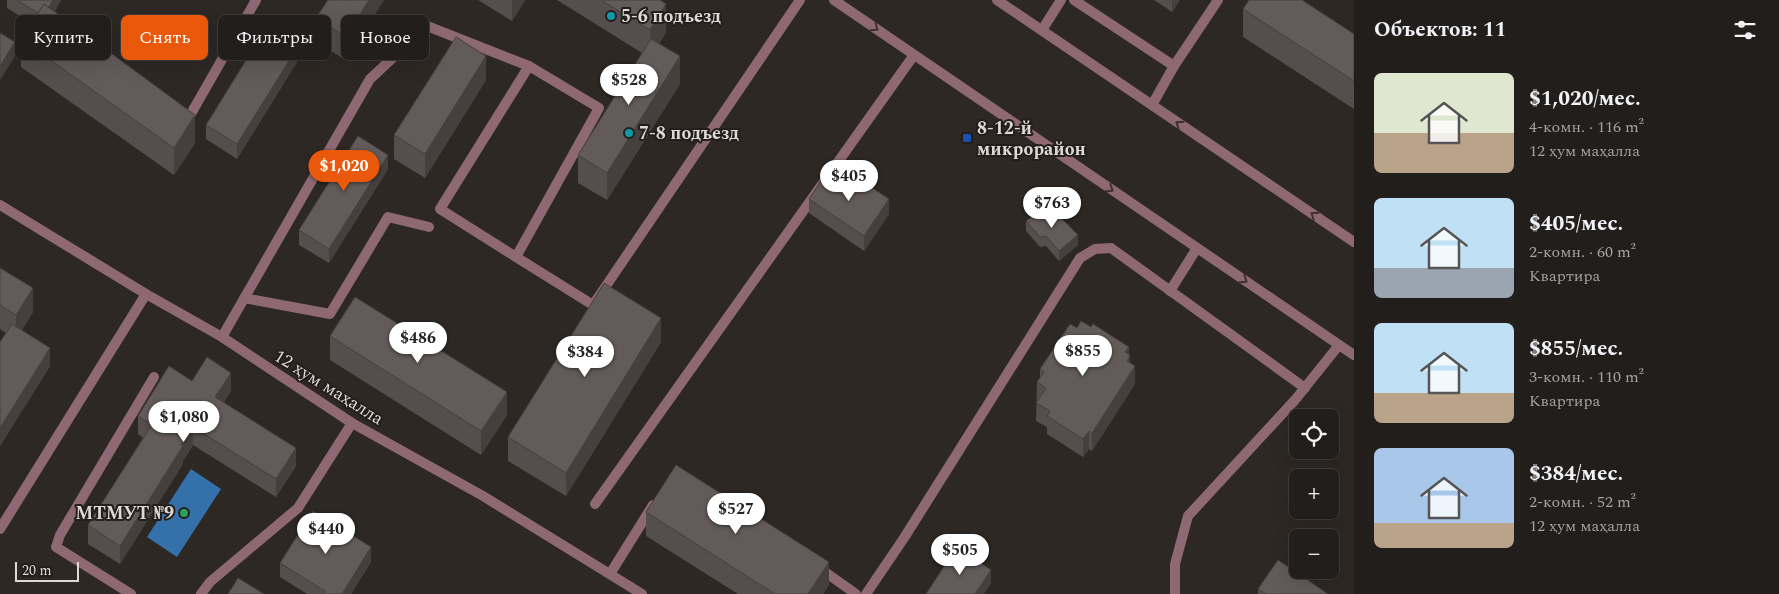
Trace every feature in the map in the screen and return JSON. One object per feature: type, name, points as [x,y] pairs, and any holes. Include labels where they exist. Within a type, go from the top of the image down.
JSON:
[{"type":"street","points":[[171,109],[188,119],[256,0]]},
{"type":"street","points":[[529,66],[440,209],[516,257],[590,309],[800,0]]},
{"type":"street","points":[[834,0],[1354,356]]},
{"type":"street","points":[[997,0],[1354,242]]},
{"type":"street","points":[[1042,30],[1061,0]]},
{"type":"street","points":[[1074,0],[1174,66]]},
{"type":"street","points":[[1152,105],[1174,66],[1218,0]]},
{"type":"street","points":[[222,337],[370,79],[427,26],[529,66],[599,108],[516,257]]},
{"type":"street","points":[[595,504],[914,56]]},
{"type":"street","name":"12 ҳум маҳалла","points":[[0,205],[146,294],[222,337],[352,423],[482,496],[642,594]]},
{"type":"street","points":[[244,298],[330,314],[388,216],[429,226]]},
{"type":"street","points":[[866,594],[904,538],[1080,258],[1095,249],[1111,248],[1305,388]]},
{"type":"street","points":[[1170,291],[1197,248]]},
{"type":"street","points":[[0,529],[146,294]]},
{"type":"street","points":[[1175,594],[1175,564],[1188,516],[1305,388],[1339,345]]},
{"type":"street","points":[[131,594],[56,547],[60,535],[154,377]]},
{"type":"street","points":[[201,594],[210,582],[298,508],[352,423]]},
{"type":"street","points":[[610,574],[657,498]]},
{"type":"street","points":[[808,561],[856,594]]},
{"type":"water","name":"МТМУТ №9","points":[[191,469],[221,489],[177,557],[147,537]]},
{"type":"building","points":[[17,0],[53,0],[49,7],[44,4],[38,13]]},
{"type":"building","points":[[328,0],[369,0],[360,15],[341,15],[341,34],[331,28],[331,15],[318,15]]},
{"type":"building","points":[[601,0],[660,0],[666,4],[650,30]]},
{"type":"building","points":[[1249,0],[1302,0],[1354,34],[1354,81],[1243,9]]},
{"type":"building","points":[[44,4],[59,15],[37,15]]},
{"type":"building","points":[[0,33],[15,42],[0,66]]},
{"type":"building","points":[[456,37],[486,56],[425,154],[394,135]]},
{"type":"building","points":[[651,39],[680,56],[607,173],[578,155]]},
{"type":"building","points":[[111,53],[195,115],[174,148],[50,60],[111,60]]},
{"type":"building","points":[[246,60],[290,60],[237,144],[206,125]]},
{"type":"building","points":[[358,136],[388,155],[329,249],[299,230]]},
{"type":"building","points":[[828,170],[857,190],[863,182],[889,199],[864,236],[809,199]]},
{"type":"building","points":[[1044,208],[1057,219],[1060,217],[1078,235],[1059,251],[1046,236],[1040,237],[1026,221]]},
{"type":"building","points":[[0,268],[33,288],[16,315],[0,305]]},
{"type":"building","points":[[604,283],[661,318],[566,473],[508,437]]},
{"type":"building","points":[[355,297],[507,392],[481,431],[330,336]]},
{"type":"building","points":[[1081,321],[1091,327],[1093,324],[1129,347],[1125,352],[1130,355],[1127,361],[1135,366],[1092,433],[1089,431],[1083,439],[1047,416],[1050,411],[1036,403],[1046,388],[1037,382],[1044,372],[1040,369],[1070,324],[1077,328]]},
{"type":"building","points":[[12,324],[50,348],[0,428],[0,342]]},
{"type":"building","points":[[207,357],[231,373],[215,397],[296,448],[276,479],[193,427],[120,546],[88,525],[151,426],[154,428],[154,426],[138,416],[169,366],[192,381]]},
{"type":"building","points":[[676,465],[829,562],[808,594],[775,594],[646,512]]},
{"type":"building","points":[[313,511],[371,547],[342,594],[323,594],[325,591],[280,563]]},
{"type":"building","points":[[957,547],[991,570],[975,594],[926,594]]},
{"type":"building","points":[[1278,560],[1289,567],[1289,579],[1306,579],[1328,594],[1266,594],[1258,589]]},
{"type":"building","points":[[238,578],[264,594],[228,594]]},
{"type":"place","name":"5-6 подъезд","points":[[611,16]]},
{"type":"place","name":"7-8 подъезд","points":[[629,133]]},
{"type":"place","name":"8-12-й микрорайон","points":[[967,138]]},
{"type":"place","name":"МТМУТ №9","points":[[184,513]]}]
